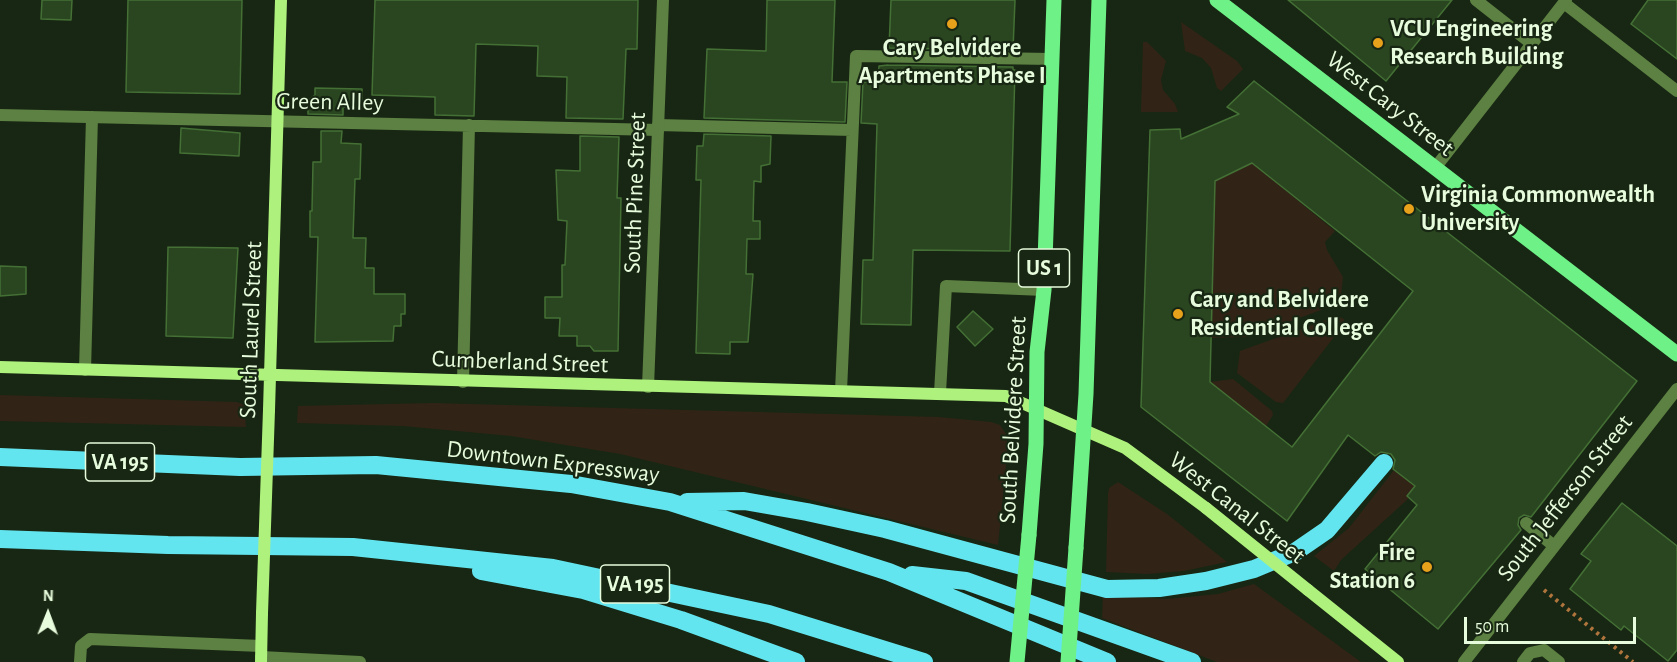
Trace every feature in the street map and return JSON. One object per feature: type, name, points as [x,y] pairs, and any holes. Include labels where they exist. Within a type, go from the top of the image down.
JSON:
[{"type":"highway","name":"Downtown Expressway","points":[[0,457],[240,467],[376,465],[571,484],[670,502],[889,572],[1107,662]]},
{"type":"highway","points":[[670,502],[744,501],[807,512],[885,529],[1107,588],[1159,588],[1206,581],[1244,571],[1295,552],[1327,530],[1384,463]]},
{"type":"highway","name":"VA 195","points":[[0,539],[168,545],[353,547],[553,568],[656,588],[769,614],[924,662]]},
{"type":"highway","points":[[353,547],[583,590],[681,620],[796,662]]},
{"type":"highway","points":[[889,572],[966,581],[1192,662]]},
{"type":"main road","name":"South Laurel Street","points":[[261,655],[281,0]]},
{"type":"main road","name":"South Belvidere Street","points":[[1017,662],[1029,536],[1037,352],[1044,290],[1053,0]]},
{"type":"main road","name":"US 1","points":[[1068,662],[1084,430],[1100,0]]},
{"type":"main road","name":"West Cary Street","points":[[1217,0],[1677,354]]},
{"type":"main road","name":"Cumberland Street","points":[[0,367],[463,382],[940,393],[1006,396],[1036,409]]},
{"type":"main road","name":"West Canal Street","points":[[1036,409],[1125,448],[1206,507],[1398,662]]},
{"type":"street","name":"South Pine Street","points":[[648,387],[663,0]]},
{"type":"street","points":[[1476,0],[1532,44]]},
{"type":"street","points":[[1435,168],[1565,1],[1677,91]]},
{"type":"street","points":[[841,391],[856,56],[1052,59]]},
{"type":"street","name":"Green Alley","points":[[0,115],[278,122],[852,130]]},
{"type":"street","points":[[86,370],[92,117]]},
{"type":"street","points":[[463,382],[469,125]]},
{"type":"street","points":[[940,393],[946,286],[1044,290]]},
{"type":"street","name":"South Jefferson Street","points":[[1464,662],[1677,389]]},
{"type":"street","points":[[1526,524],[1554,546]]},
{"type":"street","points":[[80,662],[81,646],[90,639],[360,662]]},
{"type":"street","points":[[1523,662],[1530,653],[1544,650],[1559,662]]},
{"type":"path","points":[[1544,590],[1633,662]]},
{"type":"shaded area","points":[[1181,22],[1237,61],[1243,69],[1221,91],[1217,88],[1211,68],[1202,58],[1185,51]]},
{"type":"shaded area","points":[[1143,42],[1147,42],[1166,61],[1161,80],[1163,90],[1175,104],[1178,112],[1141,112]]},
{"type":"shaded area","points":[[1252,163],[1335,231],[1325,242],[1327,250],[1343,277],[1341,295],[1329,307],[1249,337],[1211,338],[1215,181]]},
{"type":"shaded area","points":[[1337,316],[1344,319],[1344,324],[1283,403],[1276,402],[1237,373],[1240,351]]},
{"type":"shaded area","points":[[1233,379],[1272,411],[1273,415],[1266,426],[1210,382]]},
{"type":"shaded area","points":[[0,395],[237,402],[244,405],[246,427],[0,421]]},
{"type":"shaded area","points":[[434,403],[939,417],[991,422],[1000,425],[1006,434],[1008,446],[998,545],[620,454],[511,436],[403,426],[297,423],[298,406]]},
{"type":"shaded area","points":[[1394,470],[1415,486],[1407,496],[1409,498],[1341,560],[1334,571],[1314,556],[1349,528]]},
{"type":"shaded area","points":[[1118,482],[1167,514],[1227,562],[1184,571],[1147,574],[1106,572],[1108,494],[1109,488]]},
{"type":"shaded area","points":[[1254,584],[1361,662],[1217,662],[1102,618],[1103,595],[1167,599],[1218,594]]},
{"type":"building","points":[[42,0],[72,0],[71,20],[41,19]]},
{"type":"building","points":[[128,0],[242,0],[240,94],[126,92]]},
{"type":"building","points":[[375,0],[638,0],[637,49],[626,49],[623,119],[566,118],[567,77],[537,76],[538,46],[476,44],[474,116],[435,115],[435,97],[372,95]]},
{"type":"building","points":[[767,0],[835,0],[832,82],[847,82],[845,122],[704,118],[707,49],[766,51]]},
{"type":"building","name":"Cary Belvidere Apartments Phase I","points":[[891,0],[1015,0],[1013,50],[889,48]]},
{"type":"building","name":"VCU Engineering Research Building","points":[[1288,0],[1452,0],[1386,81]]},
{"type":"building","points":[[1648,0],[1677,0],[1677,59],[1631,24]]},
{"type":"building","points":[[879,66],[1013,67],[1015,70],[1010,251],[913,250],[911,325],[861,324],[863,260],[873,260],[877,124],[861,123],[863,82],[878,82]]},
{"type":"building","points":[[1254,81],[1637,381],[1531,517],[1524,515],[1519,518],[1518,525],[1521,530],[1438,629],[1365,569],[1417,505],[1407,496],[1415,486],[1393,469],[1395,460],[1391,454],[1381,452],[1375,456],[1348,435],[1287,521],[1141,407],[1150,130],[1180,129],[1181,139],[1239,114],[1227,107]],"holes":[[[1252,163],[1413,291],[1292,447],[1210,382],[1215,181]]]},
{"type":"building","points":[[315,88],[362,89],[362,108],[343,107],[343,115],[308,114],[308,100],[315,95]]},
{"type":"building","points":[[181,128],[240,133],[239,156],[180,153]]},
{"type":"building","points":[[321,131],[342,131],[341,143],[361,144],[360,179],[355,179],[353,238],[366,238],[365,268],[374,268],[374,294],[405,294],[405,314],[401,314],[401,326],[394,326],[393,341],[315,342],[318,237],[310,237],[310,211],[312,211],[313,162],[321,162]]},
{"type":"building","points":[[704,134],[771,136],[770,164],[761,166],[761,182],[754,181],[753,221],[760,221],[760,239],[747,239],[746,274],[753,274],[748,342],[730,342],[730,354],[696,353],[701,180],[696,180],[697,146],[703,146]]},
{"type":"building","points":[[580,136],[619,137],[617,198],[621,198],[618,351],[594,351],[590,346],[577,346],[577,336],[559,336],[560,318],[545,318],[545,297],[562,297],[562,265],[565,265],[567,221],[558,220],[556,170],[580,171]]},
{"type":"building","points":[[168,247],[238,248],[233,338],[166,336]]},
{"type":"building","points":[[0,266],[26,267],[26,294],[0,296]]},
{"type":"building","points":[[973,311],[993,329],[975,346],[957,327]]},
{"type":"building","points":[[1622,503],[1677,546],[1677,650],[1668,661],[1624,626],[1621,630],[1570,589],[1591,561],[1581,554]]},
{"type":"place","name":"Cary Belvidere Apartments Phase I","points":[[952,24]]},
{"type":"place","name":"VCU Engineering Research Building","points":[[1378,43]]},
{"type":"place","name":"Virginia Commonwealth University","points":[[1409,209]]},
{"type":"place","name":"Cary and Belvidere Residential College","points":[[1178,314]]},
{"type":"place","name":"Fire Station 6","points":[[1427,567]]}]
